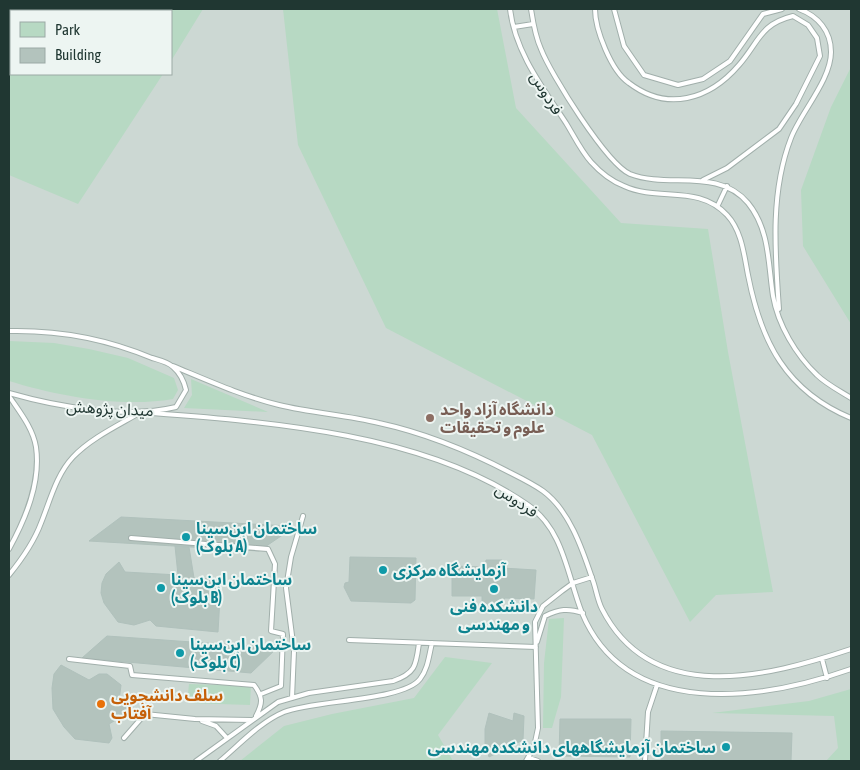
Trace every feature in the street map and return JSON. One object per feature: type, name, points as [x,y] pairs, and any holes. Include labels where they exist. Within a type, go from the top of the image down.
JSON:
[{"type":"lane","name":"فردوس","points":[[510,9],[524,56],[590,161],[606,176],[625,187],[644,192],[691,195],[718,206],[729,217],[738,233],[753,304],[768,346],[785,370],[804,390],[824,406],[851,418]]},
{"type":"lane","name":"فردوس","points":[[531,9],[540,48],[549,66],[604,152],[616,165],[630,174],[647,178],[703,180],[727,186],[747,202],[761,223],[768,247],[774,299],[789,341],[817,375],[851,398]]},
{"type":"lane","points":[[594,9],[595,20],[606,50],[624,80],[642,93],[675,101],[700,95],[723,82],[740,64],[764,29],[778,20],[793,16],[808,25],[817,38],[820,56],[796,104],[779,129],[727,168],[703,180]]},
{"type":"lane","points":[[614,9],[624,46],[644,75],[678,85],[702,79],[730,61],[763,14],[782,9]]},
{"type":"lane","points":[[779,314],[775,246],[780,178],[791,138],[830,61],[829,37],[826,31],[812,14],[799,9]]},
{"type":"lane","points":[[514,27],[534,24]]},
{"type":"lane","points":[[718,206],[727,186]]},
{"type":"lane","points":[[9,331],[34,330],[99,340],[172,366]]},
{"type":"lane","name":"فردوس","points":[[172,366],[238,392],[279,405],[379,423],[432,437],[512,473],[544,492],[561,510],[574,532],[592,577],[601,608],[631,649],[647,660],[670,670],[721,676],[754,674],[822,659],[851,649]]},
{"type":"lane","name":"میدان پژوهش","points":[[9,395],[60,405],[152,413],[176,407],[186,390],[172,366]]},
{"type":"lane","points":[[9,395],[27,423],[36,446],[36,476],[25,519],[9,549]]},
{"type":"lane","points":[[9,575],[23,558],[41,525],[56,483],[73,457],[98,438],[141,412]]},
{"type":"lane","name":"فردوس","points":[[152,413],[234,419],[350,436],[426,457],[501,487],[530,506],[544,518],[553,531],[573,583],[582,613],[599,643],[617,660],[639,676],[658,684],[690,692],[758,693],[827,678],[851,670]]},
{"type":"lane","points":[[292,698],[294,651],[286,588],[291,556],[303,516]]},
{"type":"lane","points":[[131,538],[268,549],[275,564],[271,631],[283,634],[291,629]]},
{"type":"lane","points":[[538,761],[527,760],[534,747],[538,728],[535,622],[543,606],[573,583],[592,577]]},
{"type":"lane","points":[[536,647],[545,616],[555,611],[570,609],[582,613]]},
{"type":"lane","points":[[261,694],[280,686],[283,634]]},
{"type":"lane","points":[[349,640],[536,647]]},
{"type":"lane","points":[[199,761],[227,738],[278,702],[309,693],[393,681],[405,677],[416,665],[419,643]]},
{"type":"lane","points":[[220,761],[283,713],[311,705],[396,692],[411,687],[420,680],[426,670],[432,643]]},
{"type":"lane","points":[[70,659],[130,666],[132,675],[254,685],[261,694],[262,705],[253,719]]},
{"type":"lane","points":[[822,659],[827,678]]},
{"type":"lane","points":[[645,761],[648,712],[658,684]]},
{"type":"lane","points":[[124,738],[145,714],[195,719],[253,719]]},
{"type":"lane","points":[[195,719],[216,726],[227,738]]},
{"type":"shaded area","name":"دانشگاه آزاد واحد علوم و تحقیقات","points":[[9,9],[851,9],[851,761],[9,761]]},
{"type":"green space","points":[[9,9],[203,9],[172,59],[172,10],[10,10],[10,75],[162,75],[78,204],[9,175]]},
{"type":"green space","points":[[283,9],[497,9],[516,108],[621,223],[708,229],[728,352],[773,592],[716,595],[690,622],[592,435],[386,328],[298,145]]},
{"type":"green space","points":[[851,67],[851,324],[803,246],[801,190],[831,107]]},
{"type":"green space","points":[[9,341],[54,343],[128,358],[174,378],[178,390],[173,399],[133,402],[111,401],[69,396],[9,381]]},
{"type":"green space","points":[[191,379],[268,412],[184,408],[192,395]]},
{"type":"green space","points":[[564,618],[561,697],[552,728],[543,728],[544,663],[549,619]]},
{"type":"green space","points":[[445,657],[492,663],[438,735],[453,761],[240,761],[284,726],[332,714],[414,698]]},
{"type":"green space","points":[[189,684],[251,686],[250,705],[187,703]]},
{"type":"green space","points":[[851,689],[851,761],[826,761],[838,748],[834,716],[712,713],[809,701]]},
{"type":"building","name":"ساختمان ابن‌سینا (بلوک A)","points":[[121,517],[289,526],[284,534],[259,551],[89,541]]},
{"type":"building","name":"ساختمان ابن‌سینا (بلوک B)","points":[[175,546],[189,547],[194,578],[221,580],[218,632],[156,626],[150,620],[134,625],[118,622],[104,603],[101,593],[102,583],[106,574],[119,562],[125,572],[178,575]]},
{"type":"building","name":"آزمایشگاه مرکزی","points":[[350,557],[416,558],[415,600],[411,603],[351,601],[344,587],[345,583],[349,582]]},
{"type":"building","name":"دانشکده فنی و مهندسی","points":[[486,560],[502,560],[502,568],[536,570],[534,599],[505,598],[500,604],[491,606],[482,601],[482,596],[452,596],[452,566],[485,567]]},
{"type":"building","name":"ساختمان ابن‌سینا (بلوک C)","points":[[107,636],[277,648],[251,673],[82,658]]},
{"type":"building","points":[[61,665],[89,680],[99,674],[107,674],[121,685],[119,701],[131,711],[109,724],[112,738],[109,743],[75,739],[64,727],[53,709],[52,688],[54,674]]},
{"type":"building","points":[[489,713],[513,721],[514,713],[524,716],[523,740],[489,757],[485,743],[485,729]]},
{"type":"building","points":[[560,719],[631,719],[630,757],[559,756]]},
{"type":"building","name":"ساختمان آزمایشگاههای دانشکده مهندسی","points":[[661,731],[792,733],[791,761],[661,761]]},
{"type":"place","name":"دانشگاه آزاد واحد علوم و تحقیقات","points":[[430,418]]},
{"type":"place","name":"ساختمان ابن‌سینا (بلوک A)","points":[[186,537]]},
{"type":"place","name":"آزمایشگاه مرکزی","points":[[383,570]]},
{"type":"place","name":"ساختمان ابن‌سینا (بلوک B)","points":[[161,588]]},
{"type":"place","name":"دانشکده فنی و مهندسی","points":[[494,589]]},
{"type":"place","name":"ساختمان ابن‌سینا (بلوک C)","points":[[180,653]]},
{"type":"place","name":"سلف دانشجویی آفتاب","points":[[101,704]]},
{"type":"place","name":"ساختمان آزمایشگاههای دانشکده مهندسی","points":[[726,747]]}]
